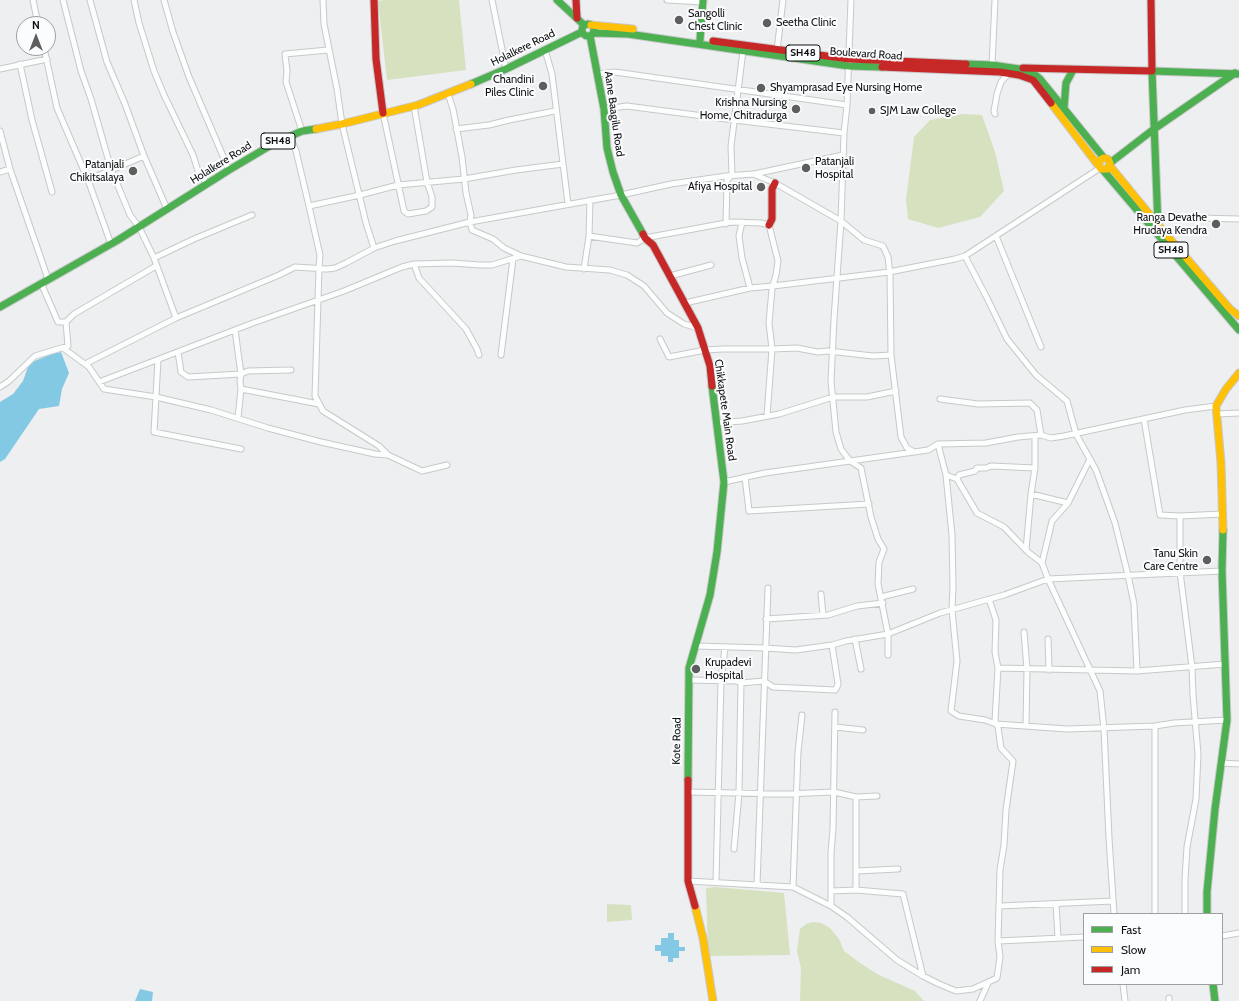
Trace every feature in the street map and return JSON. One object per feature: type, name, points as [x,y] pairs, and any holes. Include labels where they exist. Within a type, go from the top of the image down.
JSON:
[{"type":"main road","points":[[374,0],[376,59],[384,113]]},
{"type":"main road","points":[[557,0],[586,28]]},
{"type":"main road","points":[[576,0],[577,18]]},
{"type":"main road","points":[[1151,0],[1152,71],[1158,217],[1156,228]]},
{"type":"main road","points":[[700,40],[703,1]]},
{"type":"main road","name":"Boulevard Road","points":[[586,28],[616,27],[849,62],[992,65],[1014,71]]},
{"type":"main road","name":"Holalkere Road","points":[[0,307],[111,244],[273,144],[302,131],[342,124],[414,106],[448,94],[506,69],[586,28]]},
{"type":"main road","name":"Aane Baagilu Road","points":[[586,28],[594,30],[591,34],[604,109],[607,148],[621,195]]},
{"type":"main road","name":"SH48","points":[[586,28],[585,36],[591,34]]},
{"type":"main road","name":"Boulevard Road","points":[[591,34],[615,32],[743,51],[849,62],[1014,71]]},
{"type":"main road","points":[[1064,108],[1066,83],[1073,70]]},
{"type":"main road","points":[[1014,71],[1152,71],[1237,74]]},
{"type":"main road","name":"SH48","points":[[1014,71],[1034,74],[1040,79],[1104,158],[1108,159],[1110,164],[1156,228],[1239,327]]},
{"type":"main road","name":"SH48","points":[[1014,71],[1033,80],[1100,167],[1230,309],[1239,316]]},
{"type":"main road","points":[[1104,158],[1100,160],[1100,167],[1106,170],[1110,164],[1154,129],[1237,74]]},
{"type":"main road","points":[[769,226],[772,219],[772,189],[775,183]]},
{"type":"main road","name":"Chikkapete Main Road","points":[[621,195],[645,238],[653,245],[698,328],[710,366],[724,482]]},
{"type":"main road","points":[[1207,913],[1207,892],[1211,848],[1227,720],[1222,571],[1221,463],[1216,406],[1226,389],[1239,373]]},
{"type":"main road","name":"Kote Road","points":[[713,1001],[703,938],[688,881],[686,847],[689,668],[710,595],[717,552],[724,482]]},
{"type":"main road","points":[[1213,985],[1215,1001]]},
{"type":"street","points":[[32,0],[36,16]]},
{"type":"street","points":[[63,0],[81,71],[111,169],[130,215],[154,258],[176,318]]},
{"type":"street","points":[[90,0],[107,62],[125,104],[144,156],[167,209]]},
{"type":"street","points":[[134,0],[138,23],[154,71],[193,155],[198,171],[207,184]]},
{"type":"street","points":[[164,0],[173,32],[189,77],[229,170]]},
{"type":"street","points":[[323,0],[324,24],[337,89],[342,124],[366,223],[374,248]]},
{"type":"street","points":[[492,0],[506,69]]},
{"type":"street","points":[[667,0],[703,1]]},
{"type":"street","points":[[777,50],[783,0]]},
{"type":"street","points":[[851,0],[838,279],[834,318],[831,381],[836,432],[841,449],[850,461],[861,468],[871,517],[878,539],[884,549],[879,562],[878,584],[888,634],[888,655]]},
{"type":"street","points":[[992,65],[995,0]]},
{"type":"street","points":[[302,131],[286,82],[287,71],[285,54],[328,50]]},
{"type":"street","points":[[545,50],[552,74],[555,111],[568,204]]},
{"type":"street","points":[[726,224],[727,180],[732,175],[731,146],[743,51]]},
{"type":"street","points":[[46,56],[57,108],[88,180],[111,244]]},
{"type":"street","points":[[0,69],[47,59]]},
{"type":"street","points":[[20,64],[32,120],[52,192]]},
{"type":"street","points":[[995,114],[994,111],[997,94],[1001,82],[1014,71]]},
{"type":"street","points":[[598,74],[615,72],[847,105]]},
{"type":"street","points":[[448,94],[453,108],[462,157],[472,230],[493,239],[504,248],[521,256],[566,267],[610,270],[627,275],[644,286],[667,313],[684,324],[698,328]]},
{"type":"street","points":[[384,113],[402,208],[408,214],[426,211],[432,207],[432,197],[427,182],[414,106]]},
{"type":"street","points":[[604,109],[627,106],[844,133]]},
{"type":"street","points":[[456,129],[490,125],[555,111]]},
{"type":"street","points":[[0,131],[10,169],[48,279]]},
{"type":"street","points":[[290,136],[296,151],[320,255],[315,396],[323,411],[379,446],[388,455],[422,471],[446,465]]},
{"type":"street","points":[[85,364],[176,318],[279,276],[295,267],[335,268],[374,248],[395,241],[470,222],[621,195],[672,184],[732,175],[753,174],[843,155]]},
{"type":"street","points":[[88,180],[144,156]]},
{"type":"street","points":[[309,206],[398,185],[464,179],[563,164]]},
{"type":"street","points":[[684,303],[750,288],[838,279],[889,272],[955,260],[965,256],[1100,167]]},
{"type":"street","points":[[0,172],[10,169]]},
{"type":"street","points":[[753,174],[775,183],[841,221],[864,240],[883,246],[888,258],[891,309],[891,355],[901,436],[907,448],[914,452]]},
{"type":"street","points":[[584,269],[589,236],[590,200]]},
{"type":"street","points":[[154,258],[194,239],[252,215]]},
{"type":"street","points":[[1158,217],[1239,219]]},
{"type":"street","points":[[742,222],[739,236],[742,258],[750,288]]},
{"type":"street","points":[[589,236],[637,243],[645,238],[726,224],[742,222],[761,223],[769,226],[778,261],[773,286],[769,323],[772,349],[767,416]]},
{"type":"street","points":[[996,236],[1041,347]]},
{"type":"street","points":[[99,382],[235,330],[344,291],[402,267],[414,264],[452,263],[492,265],[521,256]]},
{"type":"street","points":[[965,256],[988,298],[1007,339],[1036,375],[1067,401],[1076,434],[1096,470],[1115,523],[1128,574],[1134,604],[1137,671]]},
{"type":"street","points":[[501,355],[513,259]]},
{"type":"street","points":[[414,264],[420,278],[466,329],[479,355]]},
{"type":"street","points":[[670,276],[711,265]]},
{"type":"street","points":[[41,283],[58,322],[66,322],[74,314],[156,266]]},
{"type":"street","points":[[0,387],[9,381],[35,356],[68,346],[66,322]]},
{"type":"street","points":[[235,330],[241,374],[238,418]]},
{"type":"street","points":[[660,339],[669,357],[705,350],[797,348],[818,352],[873,356],[891,355]]},
{"type":"street","points":[[63,348],[90,367],[104,389],[156,397],[212,410],[320,442],[375,454],[388,455]]},
{"type":"street","points":[[178,352],[181,372],[188,377],[241,374],[248,370],[291,370]]},
{"type":"street","points":[[158,360],[154,432],[241,449]]},
{"type":"street","points":[[241,389],[319,404]]},
{"type":"street","points":[[717,423],[779,414],[832,397],[867,397],[896,391]]},
{"type":"street","points":[[940,399],[978,404],[1030,403],[1037,410],[1041,436]]},
{"type":"street","points":[[724,482],[745,477],[928,450],[938,444],[986,443],[1018,437],[1035,436],[1051,438],[1185,410],[1216,406]]},
{"type":"street","points":[[1217,414],[1239,413]]},
{"type":"street","points":[[1144,419],[1160,515],[1180,516],[1222,514]]},
{"type":"street","points":[[1026,550],[1035,468],[1035,436]]},
{"type":"street","points":[[938,444],[946,475],[952,535],[952,610],[957,661],[951,711],[958,716],[985,720],[996,724],[1067,729],[1104,729],[1155,726],[1196,721],[1227,720]]},
{"type":"street","points":[[1042,563],[1052,521],[1068,503],[1090,459]]},
{"type":"street","points":[[957,479],[960,475],[975,472],[977,468],[986,468],[991,466],[1035,468]]},
{"type":"street","points":[[946,475],[957,479],[977,513],[1004,527],[1026,550],[1042,563],[1100,691],[1104,729],[1114,913]]},
{"type":"street","points":[[745,477],[749,511],[869,504]]},
{"type":"street","points":[[1031,494],[1068,503]]},
{"type":"street","points":[[1180,516],[1180,572],[1192,666],[1198,754],[1196,799],[1187,847],[1185,913]]},
{"type":"street","points":[[696,646],[796,650],[832,645],[855,639],[888,634],[940,613],[989,599],[1048,579],[1128,574],[1222,571]]},
{"type":"street","points":[[756,885],[761,794],[768,588]]},
{"type":"street","points":[[766,619],[823,616],[882,600],[913,589]]},
{"type":"street","points":[[821,594],[823,616]]},
{"type":"street","points":[[688,881],[793,886],[832,906],[898,960],[923,976],[940,984],[956,990],[973,988],[997,978],[1000,957],[998,941],[1000,870],[1013,761],[1001,748],[995,721],[998,668],[995,652],[996,620],[989,599]]},
{"type":"street","points":[[1024,632],[1027,669],[1026,726]]},
{"type":"street","points":[[855,639],[861,669]]},
{"type":"street","points":[[1048,639],[1049,670]]},
{"type":"street","points":[[689,680],[737,681],[741,683],[764,681],[773,687],[835,690],[838,684],[832,645]]},
{"type":"street","points":[[716,882],[717,792],[725,647]]},
{"type":"street","points":[[998,668],[1137,671],[1225,664]]},
{"type":"street","points":[[734,849],[739,793],[741,683]]},
{"type":"street","points":[[832,906],[831,853],[834,792],[835,712]]},
{"type":"street","points":[[793,886],[796,794],[802,715]]},
{"type":"street","points":[[1155,726],[1155,913]]},
{"type":"street","points":[[835,727],[863,730]]},
{"type":"street","points":[[1221,763],[1239,764]]},
{"type":"street","points":[[687,792],[761,794],[834,792],[856,797],[877,796]]},
{"type":"street","points":[[856,797],[856,890]]},
{"type":"street","points":[[857,871],[898,869]]},
{"type":"street","points":[[831,891],[856,890],[903,894],[923,976]]},
{"type":"street","points":[[1000,906],[1113,901]]},
{"type":"street","points":[[1056,904],[1058,938]]},
{"type":"street","points":[[1223,936],[1239,933]]},
{"type":"street","points":[[998,941],[1083,937]]},
{"type":"street","points":[[980,1001],[988,983]]},
{"type":"street","points":[[1123,985],[1125,1001]]},
{"type":"green space","points":[[459,0],[466,70],[387,80],[378,1]]},
{"type":"green space","points":[[964,114],[982,115],[995,152],[1004,191],[980,217],[938,228],[908,219],[906,200],[914,137],[930,120]]},
{"type":"green space","points":[[715,887],[784,893],[790,955],[708,956],[706,888]]},
{"type":"green space","points":[[607,904],[631,905],[632,920],[607,922]]},
{"type":"green space","points":[[813,922],[821,923],[830,928],[839,939],[844,951],[860,963],[879,975],[915,991],[924,1001],[800,1001],[801,968],[797,951],[800,929],[806,924]]},
{"type":"water","points":[[61,352],[69,373],[62,389],[59,406],[39,409],[5,459],[0,462],[0,402],[13,394],[23,381],[28,367],[32,362]]},
{"type":"water","points":[[668,933],[674,933],[674,940],[679,940],[679,947],[685,947],[685,951],[679,951],[679,958],[673,958],[673,962],[668,962],[668,956],[661,956],[661,951],[655,951],[655,945],[661,945],[661,938],[668,938]]},
{"type":"water","points":[[140,989],[153,992],[152,1001],[135,1001]]},
{"type":"traffic: fast","points":[[557,0],[584,25]]},
{"type":"traffic: fast","points":[[700,40],[703,0]]},
{"type":"traffic: fast","points":[[586,24],[590,24],[594,30],[590,36],[586,36],[582,32],[582,28],[586,24]]},
{"type":"traffic: fast","points":[[471,84],[506,69],[582,32]]},
{"type":"traffic: fast","points":[[593,33],[628,34],[849,66],[882,67]]},
{"type":"traffic: fast","points":[[590,36],[604,109],[607,148],[613,172],[621,195],[643,234]]},
{"type":"traffic: fast","points":[[966,64],[992,65],[1026,70],[1034,74],[1040,79],[1104,158]]},
{"type":"traffic: fast","points":[[1064,108],[1066,83],[1073,70]]},
{"type":"traffic: fast","points":[[1158,226],[1152,71],[1239,74]]},
{"type":"traffic: fast","points":[[1110,163],[1154,129],[1235,73]]},
{"type":"traffic: fast","points":[[0,307],[118,240],[273,144],[302,131],[316,129]]},
{"type":"traffic: fast","points":[[1103,170],[1239,330]]},
{"type":"traffic: fast","points":[[688,780],[689,668],[710,595],[717,552],[724,482],[712,386]]},
{"type":"traffic: fast","points":[[1207,913],[1207,892],[1215,809],[1227,720],[1222,571],[1223,530]]},
{"type":"traffic: fast","points":[[1213,985],[1215,1001]]},
{"type":"traffic: slow","points":[[591,25],[633,29]]},
{"type":"traffic: slow","points":[[316,129],[418,105],[471,84]]},
{"type":"traffic: slow","points":[[1051,103],[1101,169],[1108,169],[1110,163],[1108,159],[1104,158],[1100,160],[1099,164]]},
{"type":"traffic: slow","points":[[1110,166],[1230,309],[1239,316]]},
{"type":"traffic: slow","points":[[1223,530],[1221,463],[1216,406],[1226,389],[1239,373]]},
{"type":"traffic: slow","points":[[695,906],[703,938],[713,1001]]},
{"type":"traffic: jam","points":[[374,0],[376,59],[383,113]]},
{"type":"traffic: jam","points":[[576,0],[577,18]]},
{"type":"traffic: jam","points":[[1023,68],[1152,71],[1151,0]]},
{"type":"traffic: jam","points":[[713,41],[849,59],[966,64]]},
{"type":"traffic: jam","points":[[882,67],[1000,72],[1019,75],[1033,80],[1051,103]]},
{"type":"traffic: jam","points":[[769,225],[772,219],[772,189],[775,183]]},
{"type":"traffic: jam","points":[[643,234],[645,238],[653,245],[698,328],[710,366],[712,386]]},
{"type":"traffic: jam","points":[[688,780],[688,881],[695,906]]},
{"type":"place","name":"Sangolli Chest Clinic","points":[[679,20]]},
{"type":"place","name":"Seetha Clinic","points":[[767,23]]},
{"type":"place","name":"Chandini Piles Clinic","points":[[543,86]]},
{"type":"place","name":"Shyamprasad Eye Nursing Home","points":[[761,88]]},
{"type":"place","name":"Krishna Nursing Home, Chitradurga","points":[[796,109]]},
{"type":"place","name":"SJM Law College","points":[[872,111]]},
{"type":"place","name":"Patanjali Hospital","points":[[806,168]]},
{"type":"place","name":"Patanjali Chikitsalaya","points":[[133,171]]},
{"type":"place","name":"Afiya Hospital","points":[[761,187]]},
{"type":"place","name":"Ranga Devathe Hrudaya Kendra","points":[[1216,224]]},
{"type":"place","name":"Tanu Skin Care Centre","points":[[1207,560]]},
{"type":"place","name":"Krupadevi Hospital","points":[[696,669]]}]
